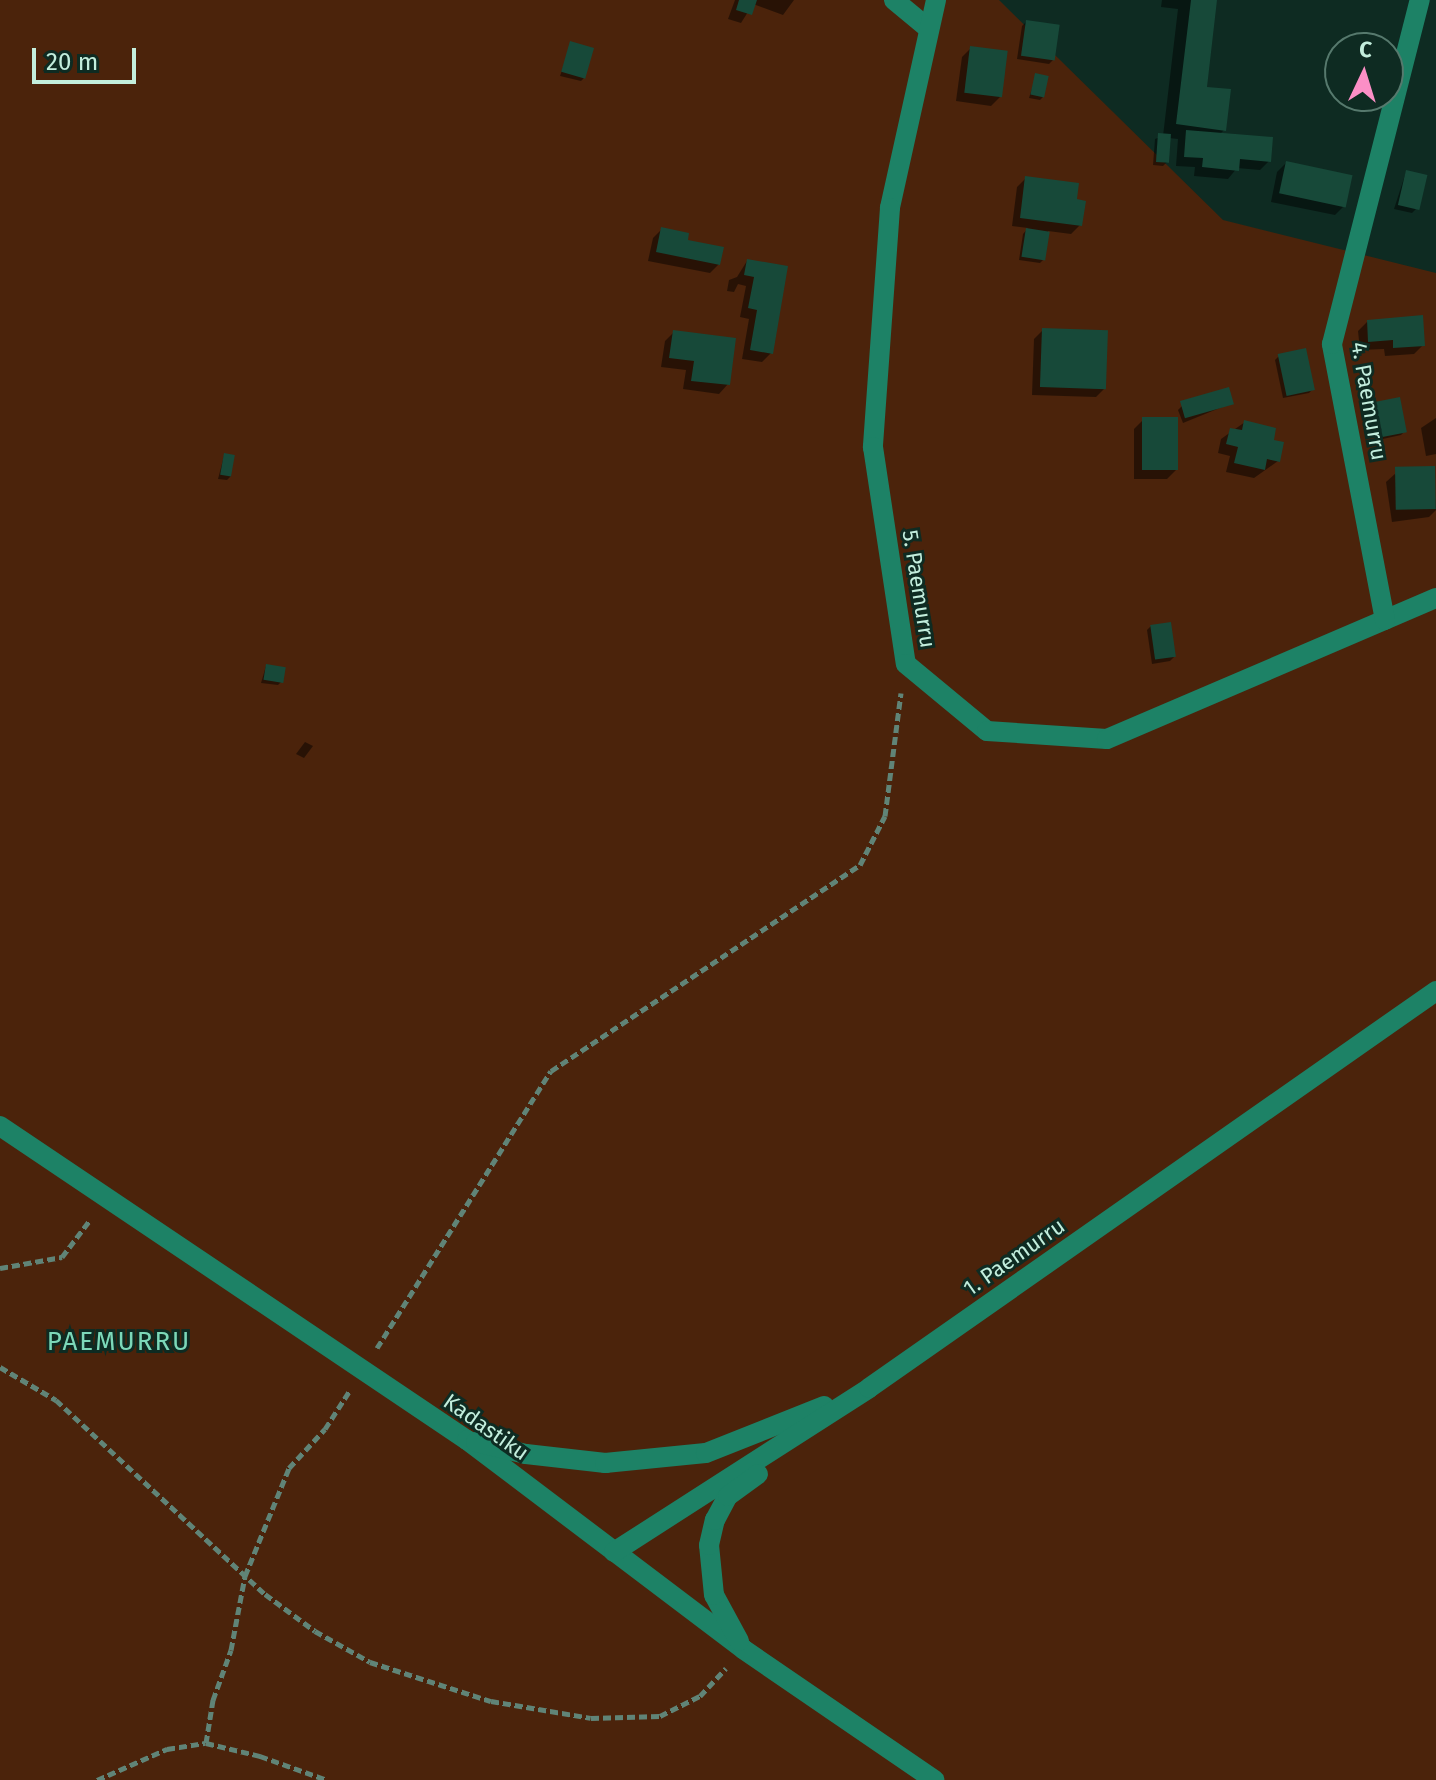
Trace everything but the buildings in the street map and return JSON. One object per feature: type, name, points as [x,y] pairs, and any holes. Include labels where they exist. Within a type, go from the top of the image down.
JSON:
[{"type":"street","points":[[894,0],[929,29]]},
{"type":"street","name":"5. Paemurru","points":[[936,0],[890,208],[873,447],[906,664],[987,731],[1107,739],[1385,620]]},
{"type":"street","name":"4. Paemurru","points":[[1385,620],[1332,344],[1420,0]]},
{"type":"street","points":[[1385,620],[1436,598]]},
{"type":"street","name":"1. Paemurru","points":[[614,1552],[869,1388],[1436,991]]},
{"type":"street","name":"Kadastiku","points":[[0,1126],[105,1200],[467,1440],[743,1649],[934,1780]]},
{"type":"street","points":[[467,1440],[526,1454],[605,1463],[706,1453],[869,1388]]},
{"type":"street","points":[[743,1649],[714,1595],[709,1545],[715,1520],[728,1496],[869,1388]]},
{"type":"path","points":[[206,1743],[213,1700],[231,1650],[245,1576],[289,1468],[325,1429],[551,1071],[860,865],[885,816],[906,664]]},
{"type":"path","points":[[0,1268],[62,1257],[105,1200]]},
{"type":"path","points":[[0,1367],[56,1400],[245,1576],[315,1631],[370,1662],[491,1701],[591,1718],[660,1716],[700,1696],[743,1649]]},
{"type":"path","points":[[97,1780],[167,1749],[206,1743],[260,1756],[327,1780]]},
{"type":"shaded area","points":[[0,0],[999,0],[1223,220],[1436,273],[1436,1780],[0,1780]]},
{"type":"district","name":"PAEMURRU","points":[[119,1342]]}]
